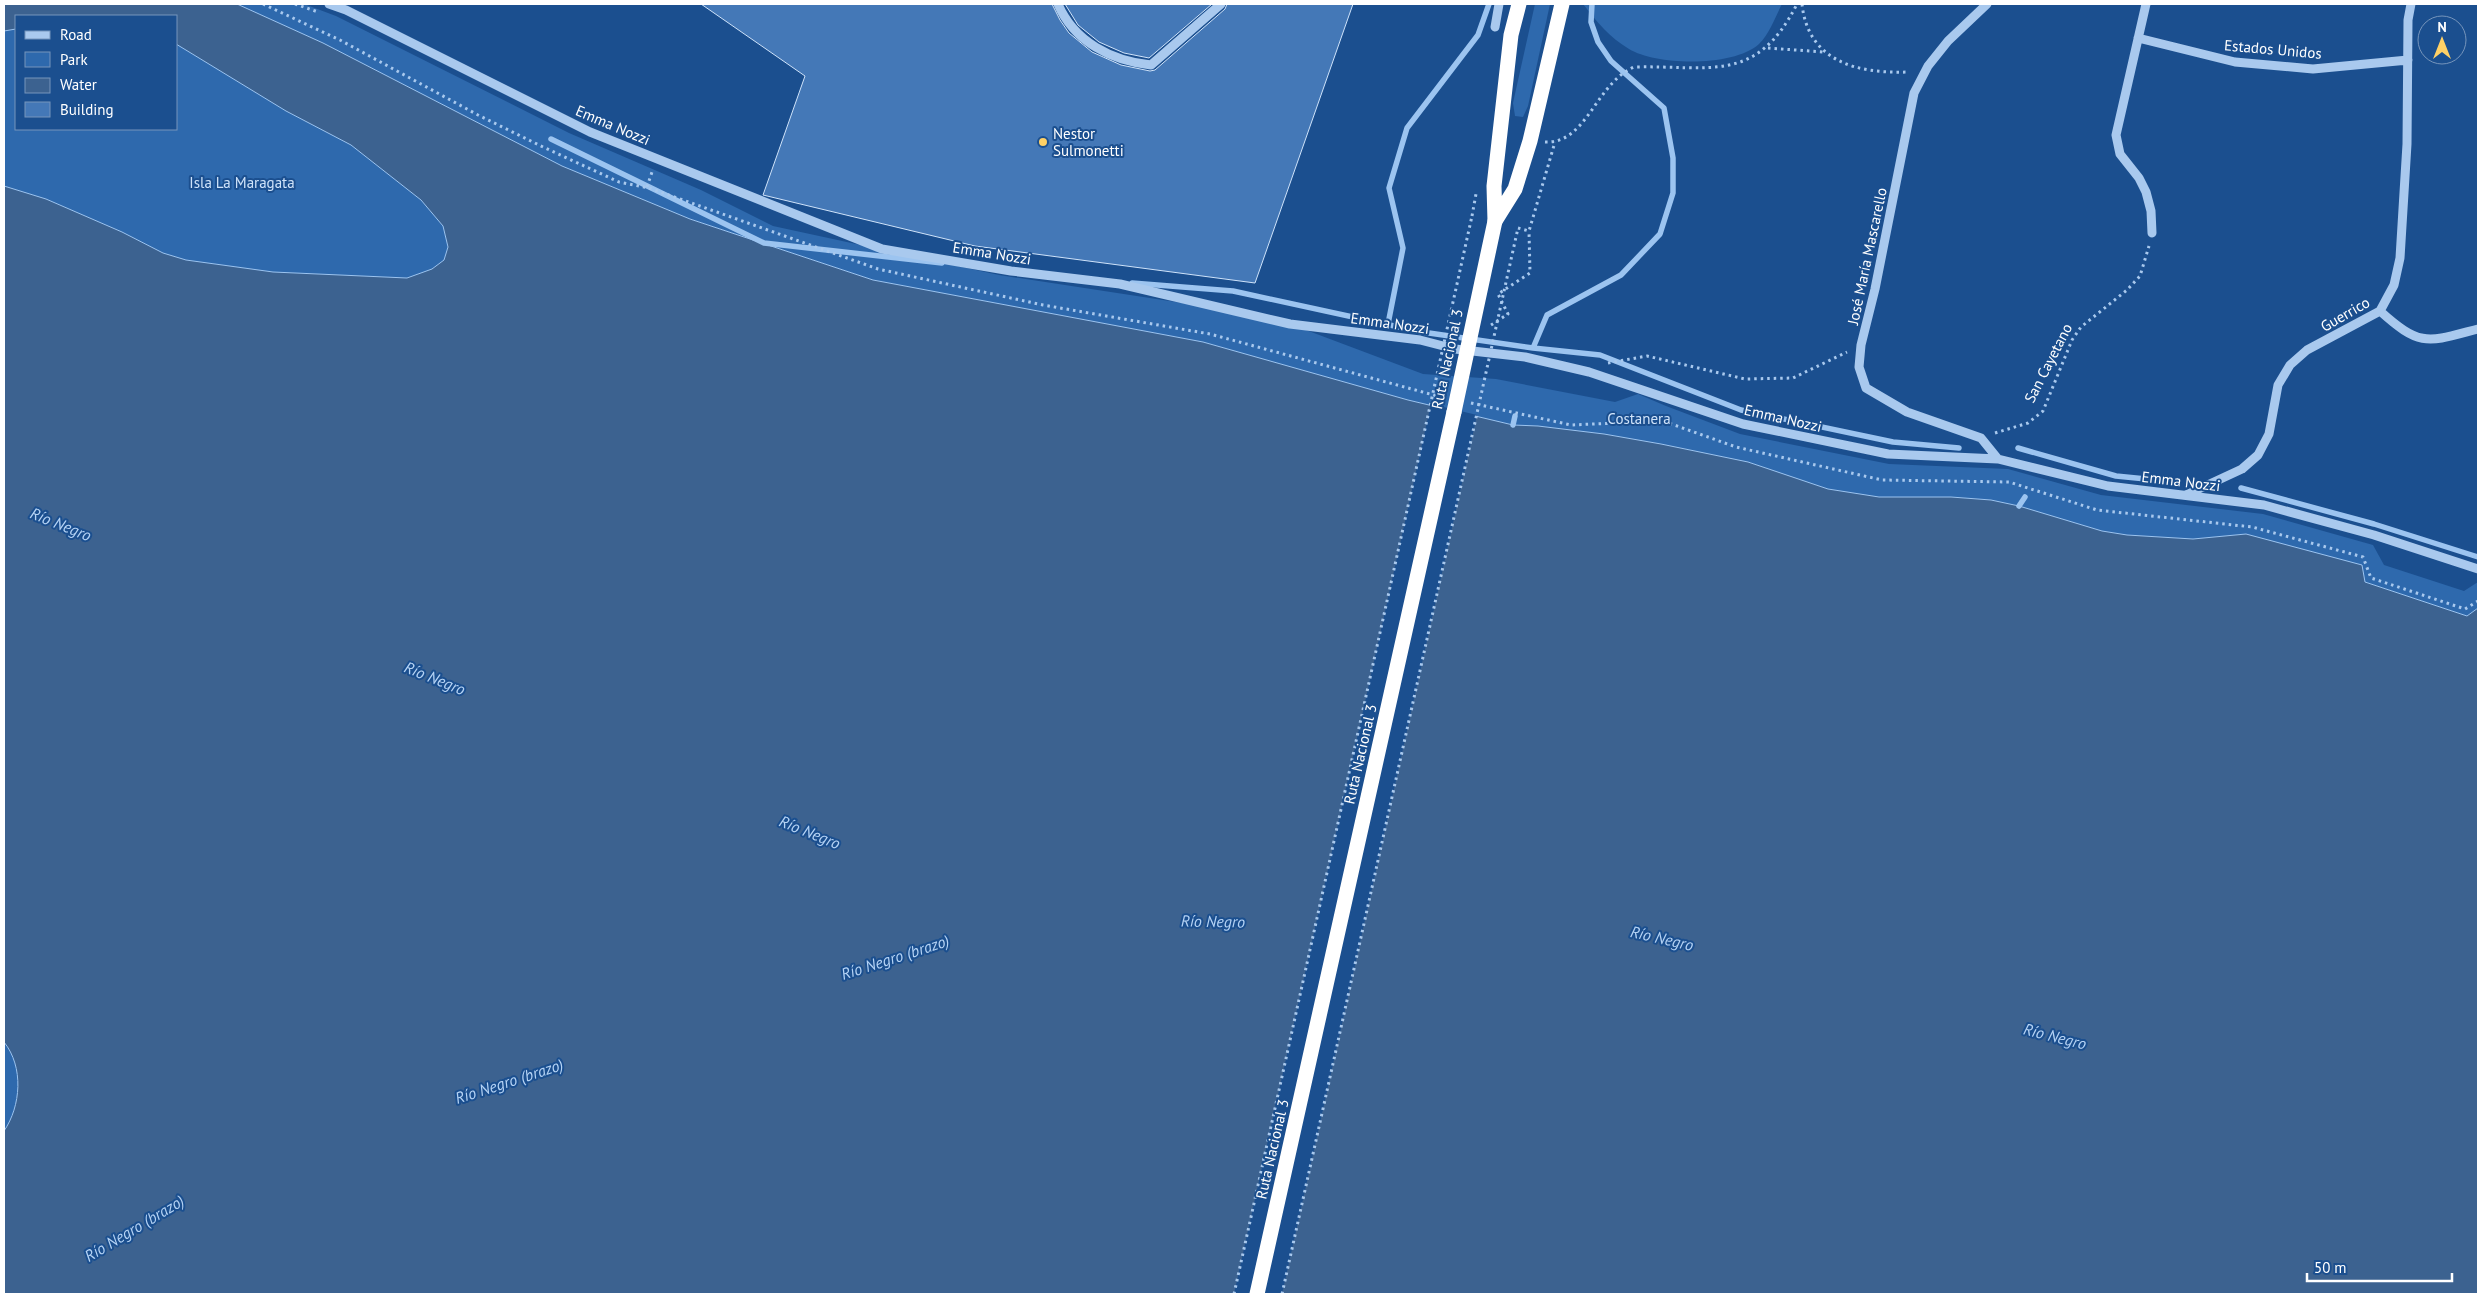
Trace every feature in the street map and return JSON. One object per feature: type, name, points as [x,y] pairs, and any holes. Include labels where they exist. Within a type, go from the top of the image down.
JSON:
[{"type":"highway","points":[[1496,222],[1494,186],[1511,35],[1517,4]]},
{"type":"highway","points":[[1496,222],[1514,189],[1530,141],[1562,4]]},
{"type":"highway","name":"Ruta Nacional 3","points":[[1257,1294],[1496,222]]},
{"type":"street","name":"Emma Nozzi","points":[[329,4],[590,132],[882,249],[1011,271],[1120,284],[1290,324],[1420,340],[1455,349],[1525,357],[1589,372],[1764,429],[1888,454],[1998,459],[2108,486],[2264,505],[2374,536],[2478,569]]},
{"type":"street","points":[[1058,4],[1065,20],[1099,51],[1129,63],[1151,65],[1221,4]]},
{"type":"street","points":[[1495,28],[1499,4]]},
{"type":"street","name":"José María Mascarello","points":[[1981,438],[1907,412],[1866,388],[1859,367],[1861,345],[1875,289],[1914,93],[1928,66],[1948,41],[1987,4]]},
{"type":"street","points":[[2146,4],[2116,135],[2120,154],[2140,178],[2146,192],[2151,210],[2152,233]]},
{"type":"street","name":"Guerrico","points":[[2186,495],[2242,469],[2258,455],[2269,434],[2278,385],[2290,365],[2307,350],[2380,311],[2394,285],[2400,258],[2407,144],[2408,20],[2411,4]]},
{"type":"street","name":"Estados Unidos","points":[[2138,38],[2235,62],[2313,69],[2408,60]]},
{"type":"street","points":[[2380,311],[2397,326],[2419,339],[2438,339],[2478,329]]},
{"type":"street","points":[[1981,438],[1998,459]]},
{"type":"path","points":[[263,4],[340,40],[478,115],[619,182],[646,187],[878,269],[1043,306],[1210,334],[1409,390],[1447,398]]},
{"type":"path","points":[[1530,141],[1555,142],[1570,136],[1581,125],[1607,87],[1624,72],[1634,67],[1707,69],[1738,64],[1767,48],[1786,26],[1797,4]]},
{"type":"path","points":[[1802,4],[1809,34],[1823,52],[1840,62],[1859,68],[1894,73],[1916,72],[1928,66]]},
{"type":"path","points":[[1767,48],[1823,52]]},
{"type":"path","points":[[1484,329],[1508,314],[1498,294],[1530,273],[1529,231],[1555,142]]},
{"type":"path","points":[[646,187],[653,172]]},
{"type":"path","points":[[1234,1294],[1472,216]]},
{"type":"path","points":[[1282,1294],[1518,228],[1529,231]]},
{"type":"path","name":"San Cayetano","points":[[1981,438],[2028,423],[2043,411],[2072,340],[2080,327],[2128,290],[2140,276],[2152,233]]},
{"type":"path","points":[[1589,372],[1614,360],[1647,356],[1745,379],[1794,378],[1861,345]]},
{"type":"path","points":[[1466,402],[1570,425],[1663,421],[1736,447],[1882,480],[2009,482],[2097,510],[2252,528],[2363,557],[2370,578],[2465,610],[2478,601]]},
{"type":"green space","name":"Costanera","points":[[237,4],[304,4],[336,16],[569,133],[701,190],[773,226],[999,275],[1202,306],[1290,324],[1423,374],[1496,379],[1615,402],[1638,394],[1740,434],[1889,464],[2008,469],[2101,495],[2263,514],[2373,545],[2384,565],[2464,591],[2478,582],[2478,608],[2467,616],[2365,582],[2246,534],[2193,539],[2127,535],[2102,531],[2019,506],[1991,500],[1951,497],[1879,497],[1827,489],[1748,462],[1661,444],[1604,434],[1513,425],[1408,400],[1203,342],[873,280],[690,219],[562,166],[323,43]]},
{"type":"green space","points":[[1535,4],[1550,4],[1528,106],[1523,117],[1515,116],[1513,103]]},
{"type":"green space","points":[[1583,4],[1782,4],[1763,40],[1747,52],[1714,60],[1676,61],[1642,55],[1629,49],[1609,34]]},
{"type":"green space","name":"Isla La Maragata","points":[[15,29],[15,130],[178,130],[178,45],[286,111],[351,145],[421,200],[443,226],[448,247],[444,260],[432,269],[407,278],[273,272],[186,260],[163,253],[122,232],[46,199],[4,186],[4,31]]},
{"type":"green space","points":[[4,1042],[15,1063],[18,1086],[14,1110],[4,1131]]},
{"type":"water","points":[[4,4],[237,4],[323,43],[562,166],[690,219],[873,280],[1203,342],[1408,400],[1513,425],[1604,434],[1661,444],[1748,462],[1828,489],[1879,497],[1951,497],[1991,500],[2019,506],[2102,531],[2127,535],[2193,539],[2246,534],[2362,565],[2365,582],[2467,616],[2478,608],[2478,1294],[4,1294],[4,1131],[14,1110],[18,1086],[15,1063],[4,1042],[4,186],[46,199],[122,232],[163,253],[186,260],[273,272],[407,278],[432,269],[444,260],[448,247],[443,226],[421,200],[351,145],[286,111],[178,45],[178,15],[15,15],[15,29],[4,31]]},
{"type":"pier","points":[[1431,404],[1477,415],[1282,1294],[1234,1294]]},
{"type":"building","name":"Nestor Sulmonetti","points":[[701,4],[1052,4],[1069,33],[1092,52],[1121,65],[1150,71],[1155,70],[1225,9],[1227,4],[1353,4],[1255,283],[975,246],[763,195],[805,76]]},
{"type":"building","points":[[1065,4],[1212,4],[1149,58],[1124,53],[1099,42],[1078,25]]},
{"type":"waterway","points":[[1388,324],[1403,248],[1389,188],[1407,128],[1478,35],[1489,4]]},
{"type":"waterway","points":[[1533,348],[1547,315],[1621,275],[1660,234],[1673,193],[1673,158],[1664,108],[1611,61],[1598,42],[1591,22],[1592,4]]},
{"type":"waterway","points":[[551,139],[764,243],[942,263]]},
{"type":"waterway","points":[[1132,283],[1233,291],[1422,332],[1533,348],[1600,355],[1741,410],[1893,442],[1959,448]]},
{"type":"waterway","points":[[1513,425],[1515,416]]},
{"type":"waterway","points":[[2018,448],[2116,476],[2166,481]]},
{"type":"waterway","points":[[2241,488],[2374,524],[2478,557]]},
{"type":"waterway","points":[[2019,506],[2025,497]]},
{"type":"place","name":"Nestor Sulmonetti","points":[[1043,142]]},
{"type":"water label","name":"Río Negro","points":[[61,524]]},
{"type":"water label","name":"Río Negro","points":[[435,678]]},
{"type":"water label","name":"Río Negro","points":[[810,832]]},
{"type":"water label","name":"Río Negro","points":[[1213,921]]},
{"type":"water label","name":"Río Negro","points":[[1662,938]]},
{"type":"water label","name":"Río Negro (brazo)","points":[[895,957]]},
{"type":"water label","name":"Río Negro","points":[[2055,1036]]},
{"type":"water label","name":"Río Negro (brazo)","points":[[509,1081]]},
{"type":"water label","name":"Río Negro (brazo)","points":[[134,1228]]}]
